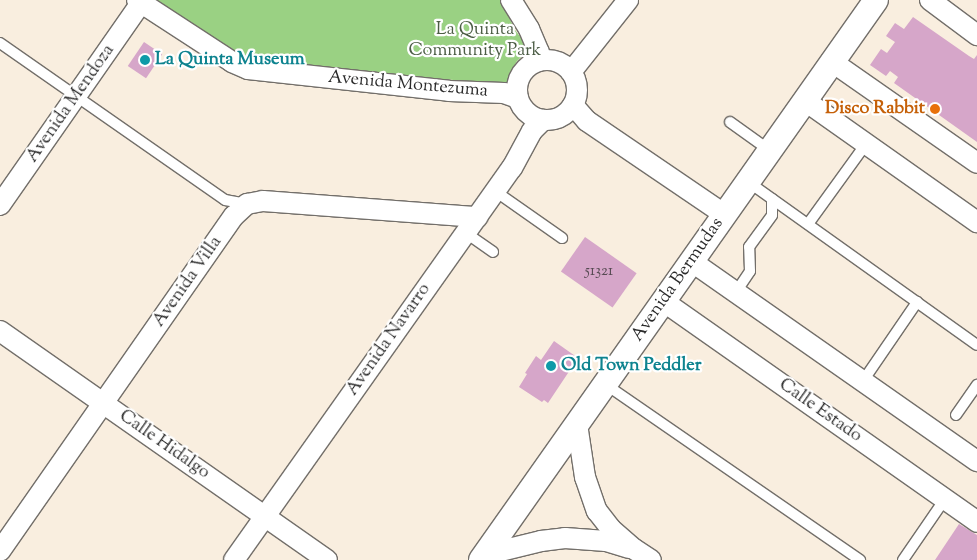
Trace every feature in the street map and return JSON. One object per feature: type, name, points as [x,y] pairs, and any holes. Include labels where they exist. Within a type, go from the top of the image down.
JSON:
[{"type":"street","points":[[511,0],[529,29],[539,52],[539,61]]},
{"type":"street","points":[[571,72],[628,0]]},
{"type":"street","name":"Avenida Bermudas","points":[[482,558],[831,61],[876,0]]},
{"type":"street","points":[[930,0],[977,35]]},
{"type":"street","name":"Avenida Mendoza","points":[[0,205],[76,97],[139,2]]},
{"type":"street","name":"Avenida Montezuma","points":[[139,2],[232,62],[248,69],[448,91],[504,94],[518,98]]},
{"type":"street","points":[[551,60],[562,64],[571,72],[576,82],[577,94],[574,105],[560,117],[543,120],[528,113],[518,98],[517,86],[521,75],[529,66],[539,61],[551,60]]},
{"type":"street","points":[[831,61],[977,163]]},
{"type":"street","points":[[804,100],[977,222]]},
{"type":"street","points":[[574,105],[587,121],[724,214]]},
{"type":"street","name":"Avenida Navarro","points":[[234,560],[495,191],[532,131],[543,120]]},
{"type":"street","points":[[247,204],[263,201],[471,225]]},
{"type":"street","name":"Avenida Villa","points":[[0,551],[234,216],[247,204]]},
{"type":"street","points":[[691,261],[977,461]]},
{"type":"street","name":"Calle Estado","points":[[663,301],[977,522]]},
{"type":"street","name":"Calle Hidalgo","points":[[0,331],[327,560]]},
{"type":"street","points":[[577,424],[585,478],[597,511],[611,529],[634,549],[652,560]]},
{"type":"street","points":[[482,558],[541,540],[565,538],[606,541],[634,549]]},
{"type":"lane","points":[[0,43],[225,200],[247,204]]},
{"type":"lane","points":[[730,122],[769,150]]},
{"type":"lane","points":[[808,224],[866,144]]},
{"type":"lane","points":[[748,181],[977,344]]},
{"type":"lane","points":[[495,191],[562,238]]},
{"type":"lane","points":[[736,292],[750,271],[750,247],[772,215],[772,199]]},
{"type":"lane","points":[[471,225],[494,252]]},
{"type":"lane","points":[[863,381],[916,302]]},
{"type":"lane","points":[[605,384],[860,560]]},
{"type":"lane","points":[[956,415],[977,385]]},
{"type":"lane","points":[[903,560],[945,499]]},
{"type":"green space","name":"La Quinta Community Park","points":[[152,0],[501,0],[515,30],[530,49],[517,61],[507,85],[272,63],[242,59]]},
{"type":"building","points":[[913,17],[974,59],[977,55],[977,142],[894,83],[898,77],[890,71],[886,76],[870,65],[881,49],[887,53],[895,42],[886,36],[895,23],[904,29]]},
{"type":"building","name":"La Quinta Museum","points":[[144,42],[162,54],[146,78],[128,66]]},
{"type":"building","points":[[585,237],[637,273],[613,308],[561,271]]},
{"type":"building","name":"Old Town Peddler","points":[[554,341],[578,358],[548,403],[544,400],[542,402],[519,387],[536,356],[541,360]]},
{"type":"building","points":[[959,524],[977,535],[977,560],[935,560]]},
{"type":"place","name":"La Quinta Museum","points":[[145,60]]},
{"type":"place","name":"Disco Rabbit","points":[[935,109]]},
{"type":"place","name":"Old Town Peddler","points":[[551,366]]}]
